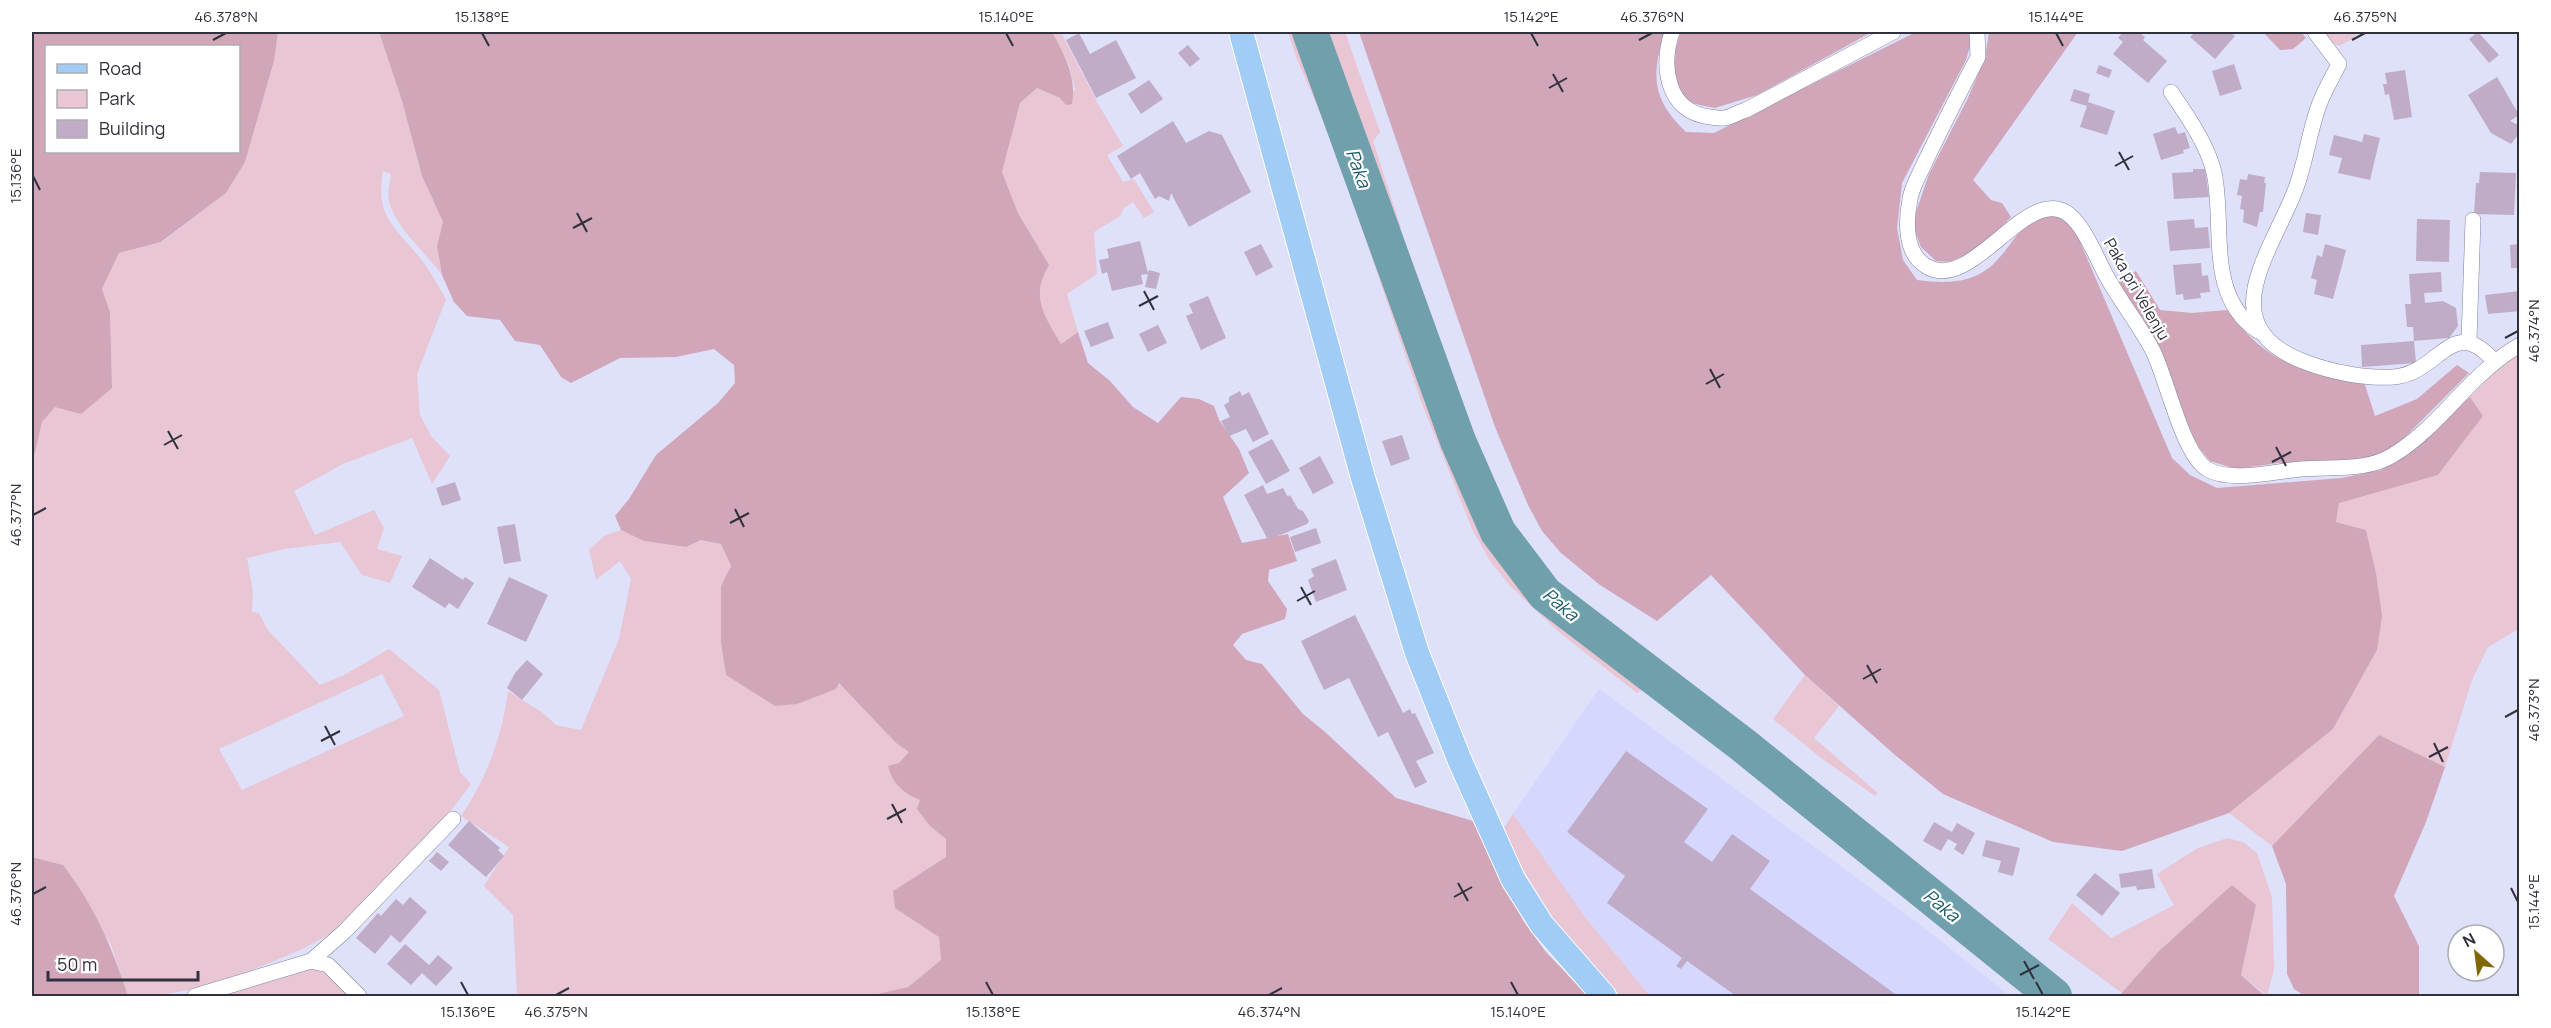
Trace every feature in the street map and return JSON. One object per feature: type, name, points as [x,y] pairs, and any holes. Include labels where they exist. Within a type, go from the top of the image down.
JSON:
[{"type":"main road","points":[[1241,32],[1372,509],[1407,627],[1423,670],[1460,761],[1513,879],[1542,925],[1604,996]]},
{"type":"street","points":[[1672,32],[1666,64],[1671,89],[1683,108],[1700,116],[1723,118],[1746,110],[1893,32]]},
{"type":"street","name":"Paka pri Velenju","points":[[1977,32],[1978,57],[1910,196],[1907,227],[1911,250],[1924,265],[1941,273],[1958,269],[2021,221],[2043,210],[2058,210],[2071,215],[2081,227],[2110,282],[2153,352],[2193,453],[2207,469],[2235,476],[2305,468],[2367,465],[2391,457],[2410,443],[2494,361],[2520,345]]},
{"type":"street","points":[[2263,335],[2253,316],[2254,291],[2258,274],[2284,219],[2300,177],[2319,104],[2339,64],[2315,32]]},
{"type":"street","points":[[2171,92],[2195,127],[2215,176],[2222,271],[2229,297],[2242,319],[2284,354],[2318,367],[2361,375],[2395,377],[2423,367],[2452,345],[2469,341],[2482,346],[2494,361]]},
{"type":"street","points":[[2469,341],[2473,220]]},
{"type":"street","points":[[195,996],[311,962],[353,924],[453,819]]},
{"type":"street","points":[[311,962],[328,965],[359,996]]},
{"type":"shaded area","points":[[32,32],[278,32],[274,61],[245,162],[226,193],[161,242],[119,253],[102,289],[110,312],[112,388],[81,414],[55,407],[42,422],[35,453],[32,456]]},
{"type":"shaded area","points":[[379,32],[1044,32],[1046,34],[1052,32],[1071,75],[1072,104],[1066,105],[1060,98],[1037,88],[1020,103],[1002,172],[1018,213],[1049,265],[1043,276],[1040,296],[1049,324],[1061,344],[1078,332],[1088,363],[1110,381],[1133,407],[1158,423],[1181,397],[1199,399],[1214,406],[1219,420],[1239,449],[1249,473],[1223,497],[1242,543],[1288,534],[1297,561],[1269,570],[1268,581],[1287,609],[1285,619],[1242,634],[1233,645],[1246,660],[1262,664],[1303,714],[1396,798],[1473,821],[1523,920],[1545,951],[1588,996],[869,996],[908,987],[941,960],[939,937],[895,908],[893,891],[946,857],[946,839],[930,826],[917,809],[920,800],[899,787],[890,772],[888,766],[899,763],[909,752],[896,743],[839,683],[836,689],[797,704],[775,706],[726,675],[721,643],[721,586],[731,566],[721,544],[701,540],[686,547],[644,541],[621,530],[615,516],[629,499],[656,455],[718,403],[735,383],[734,365],[714,349],[676,357],[620,358],[571,383],[561,377],[540,345],[515,341],[500,320],[467,316],[454,302],[442,275],[437,246],[443,222],[422,176],[402,101]]},
{"type":"shaded area","points":[[1359,32],[1664,32],[1656,74],[1660,97],[1686,132],[1714,133],[1916,32],[1974,32],[1966,60],[1902,183],[1897,228],[1903,260],[1917,280],[1951,282],[1981,273],[1999,258],[2026,226],[2053,214],[2073,225],[2172,458],[2190,475],[2217,488],[2341,478],[2381,470],[2408,455],[2470,397],[2483,416],[2438,475],[2339,503],[2336,522],[2366,530],[2376,573],[2382,616],[2377,650],[2333,729],[2229,813],[2122,851],[2053,842],[1943,794],[1895,755],[1805,675],[1711,575],[1657,621],[1600,585],[1561,553],[1542,531],[1528,505],[1495,427]]},
{"type":"shaded area","points":[[1681,32],[1872,32],[1757,95],[1715,108],[1690,103],[1677,89],[1674,71],[1676,48]]},
{"type":"shaded area","points":[[1989,32],[2078,32],[1973,180],[1991,200],[2002,203],[2011,217],[1981,247],[1951,262],[1936,261],[1921,247],[1912,224],[1929,174],[1967,100],[1985,58]]},
{"type":"shaded area","points":[[2263,32],[2301,32],[2306,38],[2293,49],[2280,50]]},
{"type":"shaded area","points":[[2136,271],[2160,310],[2192,313],[2227,310],[2257,343],[2287,362],[2321,374],[2364,382],[2375,416],[2417,399],[2457,365],[2469,373],[2398,444],[2379,456],[2309,466],[2278,463],[2236,469],[2210,461],[2193,441],[2116,280]]},
{"type":"shaded area","points":[[1599,689],[1918,923],[2010,996],[1650,996],[1585,917],[1513,814]]},
{"type":"shaded area","points":[[2379,735],[2445,767],[2426,822],[2394,896],[2419,946],[2419,996],[2305,996],[2294,989],[2287,974],[2286,884],[2272,846]]},
{"type":"shaded area","points":[[32,857],[63,865],[75,881],[102,928],[128,996],[32,996]]},
{"type":"shaded area","points":[[2232,885],[2256,905],[2241,975],[2265,996],[2119,996],[2157,953]]},
{"type":"green space","points":[[278,32],[379,32],[402,101],[422,176],[443,222],[437,246],[442,275],[412,240],[393,212],[388,199],[391,174],[383,171],[382,200],[389,220],[425,264],[446,299],[417,374],[420,415],[431,436],[450,456],[432,484],[412,438],[343,464],[294,491],[315,535],[374,510],[384,528],[377,549],[402,556],[390,583],[362,575],[340,542],[284,549],[247,558],[253,592],[252,612],[259,613],[267,629],[320,685],[344,675],[389,649],[439,690],[460,772],[471,784],[445,819],[341,927],[332,933],[283,958],[212,984],[181,992],[128,996],[111,945],[63,865],[32,857],[32,456],[35,453],[42,422],[55,407],[112,388],[110,312],[102,289],[119,253],[162,242],[226,193],[245,162],[274,61]],"holes":[[[382,674],[404,716],[242,790],[219,749]]]},
{"type":"green space","points":[[1052,32],[1061,32],[1097,102],[1123,146],[1107,155],[1123,182],[1134,179],[1154,212],[1144,218],[1133,202],[1124,208],[1120,216],[1094,232],[1097,274],[1067,294],[1078,332],[1061,344],[1049,324],[1040,297],[1040,287],[1049,265],[1018,213],[1002,172],[1020,103],[1037,88],[1060,98],[1075,90],[1069,65]]},
{"type":"green space","points":[[1288,32],[1305,32],[1416,354],[1474,506],[1496,545],[1523,580],[1574,629],[1647,687],[1637,693],[1560,633],[1510,586],[1490,561],[1473,531],[1422,404],[1332,141]]},
{"type":"green space","points":[[1320,32],[1345,32],[1380,132],[1373,141],[1401,228],[1393,239],[1362,158]]},
{"type":"green space","points":[[2321,32],[2358,32],[2354,38],[2339,46],[2327,40]]},
{"type":"green space","points":[[2519,352],[2519,632],[2515,631],[2488,647],[2472,680],[2445,767],[2379,735],[2272,846],[2229,813],[2333,729],[2377,650],[2376,573],[2366,530],[2336,522],[2339,502],[2438,475],[2483,416],[2470,397],[2484,383],[2492,369]]},
{"type":"green space","points":[[621,530],[644,541],[686,547],[701,540],[721,544],[731,566],[721,586],[721,643],[726,675],[776,706],[839,683],[896,743],[910,752],[899,763],[920,800],[930,826],[946,839],[946,857],[893,891],[939,937],[941,960],[908,987],[869,996],[517,996],[513,915],[484,886],[509,847],[461,816],[486,772],[502,725],[508,691],[543,713],[556,725],[581,730],[619,639],[631,579],[620,561],[596,580],[589,550],[604,536]]},
{"type":"green space","points":[[1805,675],[1839,706],[1814,738],[1878,793],[1875,796],[1821,758],[1773,719]]},
{"type":"green space","points":[[1513,814],[1585,917],[1650,996],[1621,996],[1561,929],[1532,886],[1503,829]]},
{"type":"green space","points":[[2227,838],[2243,842],[2257,853],[2272,897],[2274,969],[2267,996],[2241,975],[2256,905],[2157,953],[2122,993],[2048,939],[2072,903],[2111,938],[2174,905],[2157,874],[2198,848]]},
{"type":"green space","points":[[308,968],[327,973],[351,996],[207,996]]},
{"type":"building","points":[[2123,32],[2138,32],[2145,37],[2143,40],[2167,61],[2148,83],[2113,54],[2123,42],[2118,38]]},
{"type":"building","points":[[2195,32],[2230,32],[2235,36],[2215,59],[2190,37]]},
{"type":"building","points":[[2478,32],[2499,55],[2489,63],[2469,39]]},
{"type":"building","points":[[1079,33],[1090,54],[1116,40],[1136,78],[1096,98],[1066,40]]},
{"type":"building","points":[[1188,45],[1200,59],[1190,67],[1178,53]]},
{"type":"building","points":[[2234,64],[2242,89],[2220,96],[2212,71]]},
{"type":"building","points":[[2099,65],[2112,70],[2109,78],[2096,73]]},
{"type":"building","points":[[2405,70],[2412,117],[2394,120],[2389,94],[2385,95],[2383,84],[2387,84],[2385,73]]},
{"type":"building","points":[[2497,77],[2519,115],[2510,121],[2520,126],[2520,132],[2511,144],[2491,133],[2468,95]]},
{"type":"building","points":[[1149,80],[1163,99],[1141,114],[1128,94]]},
{"type":"building","points":[[2074,89],[2090,94],[2088,102],[2115,111],[2107,135],[2080,127],[2087,106],[2070,101]]},
{"type":"building","points":[[1173,121],[1186,143],[1209,131],[1222,135],[1251,192],[1189,227],[1171,193],[1169,201],[1159,196],[1155,199],[1140,173],[1131,179],[1117,156]]},
{"type":"building","points":[[2175,127],[2178,134],[2185,132],[2190,148],[2183,150],[2184,153],[2161,160],[2153,134]]},
{"type":"building","points":[[2364,134],[2380,138],[2370,180],[2338,173],[2342,158],[2329,155],[2334,135],[2362,142]]},
{"type":"building","points":[[2193,169],[2205,169],[2209,197],[2174,199],[2172,173],[2193,172]]},
{"type":"building","points":[[2480,172],[2516,173],[2514,215],[2474,214],[2476,183],[2479,183]]},
{"type":"building","points":[[2248,174],[2265,177],[2263,212],[2260,212],[2257,227],[2243,222],[2244,210],[2240,209],[2242,196],[2237,195],[2240,179],[2247,180]]},
{"type":"building","points":[[2306,213],[2321,215],[2318,235],[2303,232]]},
{"type":"building","points":[[2194,219],[2195,228],[2208,227],[2210,248],[2170,251],[2167,221]]},
{"type":"building","points":[[2417,219],[2450,220],[2449,262],[2416,261]]},
{"type":"building","points":[[1140,241],[1148,273],[1149,270],[1160,273],[1156,289],[1145,287],[1148,274],[1141,275],[1143,284],[1112,291],[1107,272],[1102,274],[1099,260],[1109,258],[1107,249]]},
{"type":"building","points":[[1261,244],[1273,267],[1256,276],[1244,252]]},
{"type":"building","points":[[2325,244],[2346,250],[2333,299],[2314,294],[2317,280],[2311,278],[2317,255],[2322,257]]},
{"type":"building","points":[[2520,244],[2520,268],[2511,268],[2510,245]]},
{"type":"building","points":[[2201,263],[2202,276],[2208,275],[2210,292],[2200,293],[2201,298],[2184,300],[2183,294],[2176,295],[2173,265]]},
{"type":"building","points":[[2441,272],[2442,292],[2424,293],[2425,303],[2443,301],[2456,308],[2458,326],[2449,338],[2414,341],[2413,327],[2407,327],[2405,304],[2411,304],[2409,274]]},
{"type":"building","points":[[2520,291],[2520,311],[2488,314],[2485,295]]},
{"type":"building","points":[[1208,296],[1226,338],[1201,350],[1186,316],[1193,313],[1189,304]]},
{"type":"building","points":[[1108,322],[1114,338],[1091,347],[1084,331]]},
{"type":"building","points":[[1158,325],[1167,343],[1148,352],[1139,334]]},
{"type":"building","points":[[2414,341],[2416,363],[2362,367],[2361,345]]},
{"type":"building","points":[[1240,391],[1242,396],[1249,392],[1269,434],[1253,442],[1246,429],[1229,436],[1221,421],[1230,417],[1224,405],[1229,402],[1229,397]]},
{"type":"building","points":[[1402,435],[1410,459],[1391,466],[1382,441]]},
{"type":"building","points":[[1272,439],[1290,471],[1266,484],[1248,452]]},
{"type":"building","points":[[1320,456],[1334,483],[1313,494],[1299,468]]},
{"type":"building","points":[[455,482],[461,500],[442,506],[436,488]]},
{"type":"building","points":[[1263,485],[1267,494],[1283,488],[1298,509],[1303,511],[1309,521],[1307,524],[1268,540],[1244,495]]},
{"type":"building","points":[[515,524],[521,561],[504,564],[497,527]]},
{"type":"building","points":[[1316,528],[1321,543],[1295,552],[1290,537]]},
{"type":"building","points":[[430,558],[463,580],[465,577],[474,583],[458,609],[449,603],[445,608],[412,587]]},
{"type":"building","points":[[1336,559],[1347,590],[1316,602],[1308,580],[1314,576],[1311,569]]},
{"type":"building","points":[[509,577],[548,595],[526,642],[487,624]]},
{"type":"building","points":[[1355,615],[1403,713],[1410,709],[1412,714],[1415,713],[1434,753],[1416,761],[1427,782],[1415,788],[1388,732],[1378,737],[1349,678],[1324,690],[1301,641]]},
{"type":"building","points":[[527,660],[543,674],[522,700],[507,688],[515,673]]},
{"type":"building","points":[[1626,751],[1708,809],[1684,842],[1712,862],[1732,834],[1770,861],[1750,889],[1898,996],[1736,996],[1687,961],[1681,969],[1676,966],[1682,958],[1607,903],[1625,876],[1567,832]]},
{"type":"building","points":[[469,821],[500,848],[498,850],[504,856],[486,877],[448,845]]},
{"type":"building","points":[[1934,822],[1952,832],[1957,823],[1975,833],[1963,855],[1954,849],[1957,844],[1948,839],[1941,851],[1923,841]]},
{"type":"building","points":[[1986,840],[2020,848],[2013,876],[1998,872],[2001,861],[1982,856]]},
{"type":"building","points":[[437,852],[449,862],[441,871],[429,861]]},
{"type":"building","points":[[2152,869],[2155,888],[2137,890],[2136,886],[2121,888],[2119,874]]},
{"type":"building","points":[[2095,873],[2120,893],[2102,916],[2076,895]]},
{"type":"building","points":[[410,897],[427,912],[400,943],[391,935],[375,954],[356,938],[378,913],[381,916],[396,899],[403,905]]},
{"type":"building","points":[[405,944],[429,965],[438,955],[453,968],[436,986],[422,973],[411,985],[387,964]]},
{"type":"waterway","name":"Paka","points":[[1310,32],[1458,441],[1498,532],[1545,594],[1743,745],[2054,996]]}]
